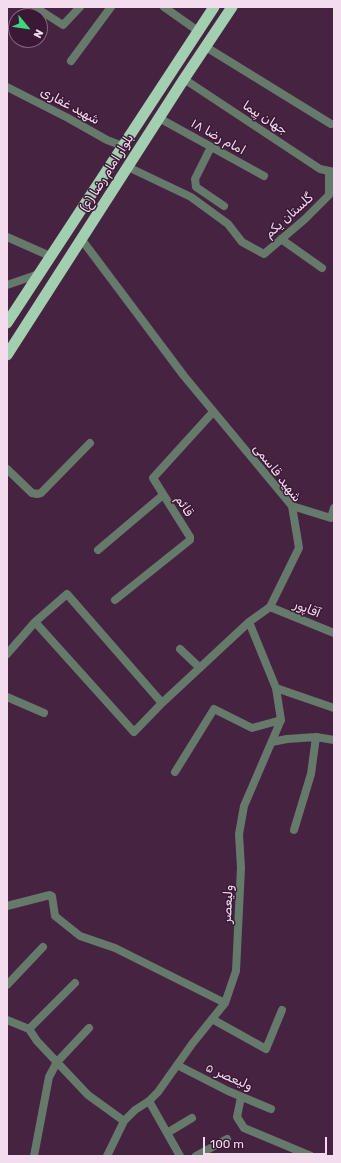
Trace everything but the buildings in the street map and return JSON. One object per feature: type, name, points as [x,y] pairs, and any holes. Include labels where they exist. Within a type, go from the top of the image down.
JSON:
[{"type":"highway","name":"بلوار امام رضا (ع)","points":[[7,323],[214,7]]},
{"type":"highway","name":"بلوار امام رضا (ع)","points":[[7,355],[184,79],[232,7]]},
{"type":"street","points":[[35,7],[63,25],[80,7]]},
{"type":"street","points":[[71,60],[111,7]]},
{"type":"street","points":[[164,7],[198,31]]},
{"type":"street","points":[[206,46],[331,124]]},
{"type":"street","name":"جهان پیما","points":[[184,79],[320,169],[332,171]]},
{"type":"street","name":"شهید غفاری","points":[[7,87],[107,140],[123,146]]},
{"type":"street","name":"امام رضا ۱۸","points":[[159,118],[264,176]]},
{"type":"street","points":[[211,147],[195,179],[196,187],[224,206]]},
{"type":"street","name":"گلستان یکم","points":[[128,167],[191,197],[228,224],[242,242],[264,254],[329,195],[332,171]]},
{"type":"street","points":[[7,237],[50,256]]},
{"type":"street","points":[[281,239],[322,268]]},
{"type":"street","name":"شهید قاسمی","points":[[82,240],[184,376],[292,506],[299,548],[270,608]]},
{"type":"street","points":[[7,285],[39,274]]},
{"type":"street","name":"قائم","points":[[115,600],[190,540],[190,537],[153,478],[213,412]]},
{"type":"street","points":[[7,469],[32,493],[41,493],[90,443]]},
{"type":"street","points":[[98,550],[163,495]]},
{"type":"street","points":[[292,506],[331,518],[334,508]]},
{"type":"street","points":[[7,654],[35,622],[67,594],[162,703]]},
{"type":"street","points":[[35,622],[134,732],[162,703],[249,622],[270,608]]},
{"type":"street","name":"آقاپور","points":[[270,608],[334,633]]},
{"type":"street","points":[[175,772],[214,709],[252,728],[281,720],[276,688],[249,622]]},
{"type":"street","points":[[180,649],[200,668]]},
{"type":"street","points":[[276,688],[334,708]]},
{"type":"street","points":[[7,696],[44,713]]},
{"type":"street","name":"ولیعصر","points":[[107,1156],[124,1121],[135,1110],[149,1102],[225,1003],[236,971],[241,868],[239,834],[244,806],[281,720]]},
{"type":"street","points":[[294,830],[311,774],[316,737]]},
{"type":"street","points":[[272,742],[287,739],[316,737],[334,740]]},
{"type":"street","points":[[7,906],[50,895],[52,896],[55,916],[80,936],[115,948],[225,1003]]},
{"type":"street","points":[[7,986],[43,947]]},
{"type":"street","points":[[29,1029],[75,983]]},
{"type":"street","points":[[212,1019],[266,1049],[282,1010]]},
{"type":"street","points":[[7,1020],[29,1029],[37,1041],[88,1095],[124,1121]]},
{"type":"street","points":[[34,1156],[49,1077],[57,1062],[89,1028]]},
{"type":"street","name":"ولیعصر ۵","points":[[177,1065],[202,1079],[271,1109]]},
{"type":"street","points":[[241,1097],[237,1117],[244,1128],[311,1156]]},
{"type":"street","points":[[149,1102],[180,1156]]},
{"type":"street","points":[[167,1133],[192,1118]]},
{"type":"street","points":[[196,1156],[226,1139]]}]
